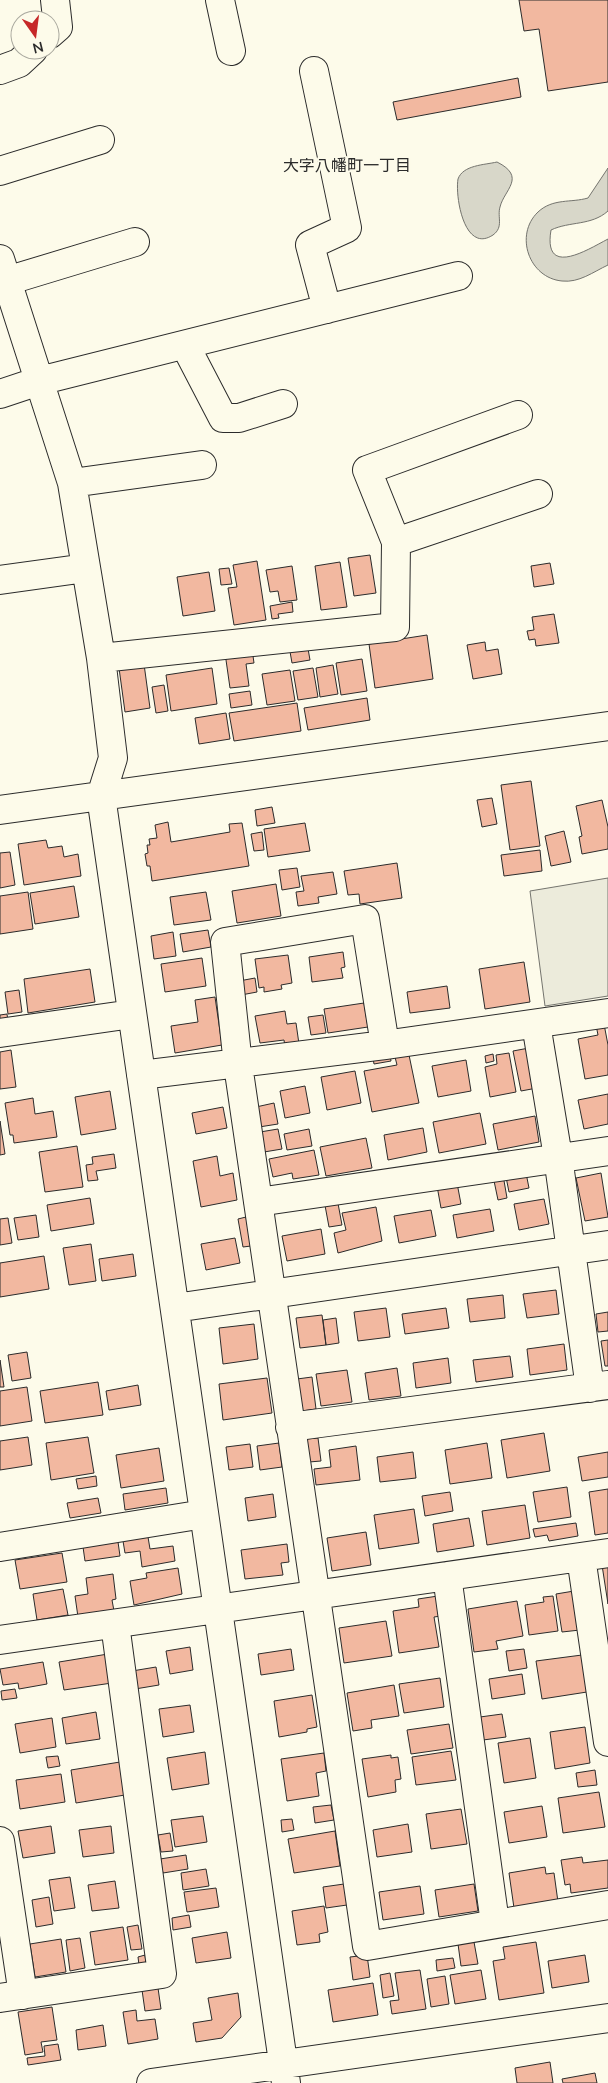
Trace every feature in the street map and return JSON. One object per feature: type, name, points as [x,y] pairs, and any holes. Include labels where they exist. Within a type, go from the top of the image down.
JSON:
[{"type":"street","points":[[220,0],[231,51]]},
{"type":"street","points":[[0,70],[22,60]]},
{"type":"street","points":[[314,70],[347,228],[310,245],[327,309]]},
{"type":"street","points":[[0,171],[100,140]]},
{"type":"street","points":[[135,242],[2,274],[72,483],[101,658],[113,758],[101,796],[284,2074]]},
{"type":"street","points":[[0,394],[39,381],[458,276]]},
{"type":"street","points":[[185,345],[222,418],[239,418],[283,404]]},
{"type":"street","points":[[101,658],[395,627],[396,542],[368,470],[518,415]]},
{"type":"street","points":[[72,483],[202,465]]},
{"type":"street","points":[[396,542],[538,494]]},
{"type":"street","points":[[0,580],[86,568]]},
{"type":"street","points":[[0,810],[608,726]]},
{"type":"street","points":[[385,1046],[365,919],[225,942],[238,1064],[367,1946],[608,1905]]},
{"type":"street","points":[[141,1075],[385,1046],[608,1013]]},
{"type":"street","points":[[0,1033],[132,1014]]},
{"type":"street","points":[[290,1427],[599,1386],[571,1250],[536,1024]]},
{"type":"street","points":[[258,1202],[608,1151]]},
{"type":"street","points":[[174,1308],[608,1245]]},
{"type":"street","points":[[0,1547],[204,1514]]},
{"type":"street","points":[[0,1640],[608,1553]]},
{"type":"street","points":[[581,1556],[608,1742]]},
{"type":"street","points":[[447,1576],[495,1923]]},
{"type":"street","points":[[0,1841],[11,1996],[162,1974],[115,1624]]},
{"type":"street","points":[[151,2083],[284,2074],[608,2018]]},
{"type":"shaded area","points":[[497,162],[511,173],[511,184],[500,207],[498,229],[493,235],[483,239],[475,237],[468,230],[460,209],[457,187],[458,179],[469,168]]},
{"type":"shaded area","points":[[608,168],[608,211],[595,219],[551,230],[550,245],[554,253],[560,257],[569,257],[608,239],[608,265],[574,280],[562,281],[551,278],[541,272],[529,254],[526,243],[531,221],[538,212],[550,205],[588,198]]},
{"type":"shaded area","points":[[608,878],[608,996],[545,1006],[530,891]]},
{"type":"building","points":[[519,0],[608,0],[608,82],[548,91],[539,29],[524,31]]},
{"type":"building","points":[[518,78],[521,97],[397,120],[393,102]]},
{"type":"building","points":[[370,555],[376,593],[354,596],[348,558]]},
{"type":"building","points":[[257,561],[266,620],[234,625],[228,588],[237,587],[233,565]]},
{"type":"building","points":[[340,562],[347,607],[321,610],[315,566]]},
{"type":"building","points":[[550,563],[554,584],[534,587],[531,566]]},
{"type":"building","points":[[292,566],[297,600],[280,602],[278,591],[270,592],[266,570]]},
{"type":"building","points":[[229,568],[232,584],[221,585],[219,569]]},
{"type":"building","points":[[209,572],[215,611],[183,616],[177,577]]},
{"type":"building","points":[[292,602],[293,612],[278,614],[279,618],[272,619],[270,606]]},
{"type":"building","points":[[554,614],[559,643],[536,646],[535,639],[529,640],[527,631],[534,630],[532,617]]},
{"type":"building","points":[[427,635],[433,679],[375,688],[369,644]]},
{"type":"building","points":[[485,642],[486,651],[498,649],[502,674],[473,679],[467,645]]},
{"type":"building","points":[[307,643],[310,660],[292,663],[289,646]]},
{"type":"building","points":[[252,649],[254,663],[246,664],[249,686],[230,688],[225,653]]},
{"type":"building","points":[[362,659],[367,691],[341,695],[336,663]]},
{"type":"building","points":[[144,664],[150,708],[125,712],[119,668]]},
{"type":"building","points":[[333,665],[338,694],[320,697],[316,668]]},
{"type":"building","points":[[212,668],[217,704],[171,711],[166,675]]},
{"type":"building","points":[[313,668],[318,697],[298,700],[293,671]]},
{"type":"building","points":[[290,670],[295,701],[267,705],[262,674]]},
{"type":"building","points":[[164,685],[168,711],[156,713],[152,687]]},
{"type":"building","points":[[250,691],[252,705],[231,708],[229,694]]},
{"type":"building","points":[[367,698],[370,720],[308,730],[304,708]]},
{"type":"building","points":[[297,703],[301,731],[234,741],[229,713]]},
{"type":"building","points":[[226,713],[230,739],[199,744],[195,718]]},
{"type":"building","points":[[531,781],[540,846],[510,850],[501,785]]},
{"type":"building","points":[[492,798],[497,824],[482,827],[477,800]]},
{"type":"building","points":[[602,800],[608,827],[608,849],[582,854],[579,837],[582,836],[576,806]]},
{"type":"building","points":[[272,807],[275,823],[257,826],[255,810]]},
{"type":"building","points":[[168,822],[171,842],[230,832],[229,824],[242,823],[249,866],[152,881],[150,866],[147,866],[145,854],[148,853],[147,845],[150,845],[149,839],[157,838],[155,825]]},
{"type":"building","points":[[305,823],[310,851],[268,857],[264,829]]},
{"type":"building","points":[[564,831],[571,862],[551,866],[545,836]]},
{"type":"building","points":[[262,832],[264,850],[254,851],[251,834]]},
{"type":"building","points":[[46,840],[48,848],[62,846],[64,857],[78,854],[81,876],[24,885],[18,844]]},
{"type":"building","points":[[540,850],[542,871],[504,876],[501,855]]},
{"type":"building","points":[[10,852],[15,885],[0,888],[0,853]]},
{"type":"building","points":[[397,863],[402,898],[360,904],[359,894],[348,895],[344,871]]},
{"type":"building","points":[[297,868],[300,887],[282,890],[279,870]]},
{"type":"building","points":[[333,872],[337,894],[318,897],[319,903],[298,906],[296,892],[304,891],[301,876]]},
{"type":"building","points":[[276,884],[281,916],[237,923],[232,891]]},
{"type":"building","points":[[74,886],[79,917],[35,924],[30,893]]},
{"type":"building","points":[[28,892],[33,929],[0,934],[0,896]]},
{"type":"building","points":[[206,892],[211,920],[174,925],[170,897]]},
{"type":"building","points":[[208,930],[211,947],[183,952],[180,934]]},
{"type":"building","points":[[173,932],[176,956],[154,959],[151,936]]},
{"type":"building","points":[[343,952],[345,967],[341,968],[343,978],[312,982],[309,957]]},
{"type":"building","points":[[288,955],[292,983],[281,985],[282,989],[264,992],[264,987],[259,988],[255,959]]},
{"type":"building","points":[[202,958],[206,986],[165,992],[161,964]]},
{"type":"building","points":[[524,962],[530,1002],[485,1009],[479,969]]},
{"type":"building","points":[[90,969],[95,1002],[28,1013],[24,979]]},
{"type":"building","points":[[255,978],[257,992],[241,995],[239,981]]},
{"type":"building","points":[[447,986],[450,1008],[410,1013],[407,992]]},
{"type":"building","points":[[19,990],[22,1012],[8,1014],[5,992]]},
{"type":"building","points":[[215,997],[222,1045],[175,1053],[171,1026],[198,1022],[195,1000]]},
{"type":"building","points":[[364,1003],[368,1027],[328,1033],[324,1009]]},
{"type":"building","points":[[285,1011],[287,1024],[296,1023],[299,1044],[285,1047],[284,1040],[260,1043],[255,1016]]},
{"type":"building","points":[[7,1014],[9,1028],[0,1029],[0,1015]]},
{"type":"building","points":[[323,1015],[326,1033],[311,1035],[308,1017]]},
{"type":"building","points":[[604,1024],[608,1045],[608,1075],[585,1079],[578,1039],[598,1035],[596,1025]]},
{"type":"building","points":[[529,1048],[537,1088],[521,1091],[513,1051]]},
{"type":"building","points":[[389,1049],[391,1061],[374,1064],[372,1052]]},
{"type":"building","points":[[11,1050],[16,1087],[0,1089],[0,1052]]},
{"type":"building","points":[[509,1053],[516,1092],[490,1097],[485,1067],[497,1064],[496,1055]]},
{"type":"building","points":[[493,1054],[494,1061],[486,1063],[485,1056]]},
{"type":"building","points":[[409,1055],[419,1103],[372,1112],[364,1071],[397,1065],[395,1057]]},
{"type":"building","points":[[466,1060],[471,1091],[438,1097],[432,1066]]},
{"type":"building","points":[[355,1071],[361,1103],[327,1110],[321,1077]]},
{"type":"building","points":[[305,1086],[310,1113],[285,1118],[280,1091]]},
{"type":"building","points":[[110,1091],[116,1129],[81,1135],[75,1097]]},
{"type":"building","points":[[608,1094],[608,1124],[584,1129],[578,1100]]},
{"type":"building","points":[[33,1098],[35,1114],[53,1111],[57,1137],[14,1143],[13,1135],[10,1135],[5,1103]]},
{"type":"building","points":[[274,1103],[278,1124],[259,1127],[256,1107]]},
{"type":"building","points":[[223,1107],[227,1128],[196,1134],[192,1113]]},
{"type":"building","points":[[480,1113],[486,1144],[439,1153],[433,1122]]},
{"type":"building","points":[[535,1116],[539,1142],[498,1150],[493,1124]]},
{"type":"building","points":[[0,1121],[5,1154],[0,1155]]},
{"type":"building","points":[[423,1128],[427,1152],[388,1160],[384,1135]]},
{"type":"building","points":[[278,1129],[282,1149],[264,1152],[260,1132]]},
{"type":"building","points":[[309,1129],[312,1146],[287,1150],[284,1134]]},
{"type":"building","points":[[366,1138],[372,1168],[326,1176],[320,1147]]},
{"type":"building","points":[[77,1146],[83,1187],[45,1192],[39,1152]]},
{"type":"building","points":[[314,1150],[319,1175],[293,1179],[292,1173],[273,1177],[269,1159]]},
{"type":"building","points":[[114,1154],[116,1168],[96,1171],[98,1180],[88,1181],[86,1165],[93,1164],[92,1157]]},
{"type":"building","points":[[217,1156],[220,1176],[233,1173],[237,1200],[201,1207],[193,1161]]},
{"type":"building","points":[[526,1173],[529,1188],[509,1192],[506,1177]]},
{"type":"building","points":[[601,1173],[608,1217],[585,1221],[576,1178]]},
{"type":"building","points":[[503,1175],[507,1198],[498,1200],[493,1176]]},
{"type":"building","points":[[457,1183],[461,1204],[441,1208],[437,1186]]},
{"type":"building","points":[[90,1198],[94,1224],[51,1231],[47,1205]]},
{"type":"building","points":[[337,1198],[342,1225],[329,1227],[324,1200]]},
{"type":"building","points":[[544,1199],[549,1224],[519,1230],[514,1204]]},
{"type":"building","points":[[376,1207],[382,1241],[338,1253],[334,1233],[346,1230],[342,1213]]},
{"type":"building","points":[[490,1209],[494,1231],[457,1238],[453,1215]]},
{"type":"building","points":[[431,1210],[436,1236],[399,1243],[394,1216]]},
{"type":"building","points":[[36,1215],[39,1237],[18,1240],[14,1218]]},
{"type":"building","points":[[246,1217],[251,1246],[243,1247],[238,1219]]},
{"type":"building","points":[[8,1218],[12,1243],[0,1245],[0,1219]]},
{"type":"building","points":[[321,1229],[325,1254],[287,1261],[282,1236]]},
{"type":"building","points":[[235,1238],[240,1263],[206,1270],[201,1244]]},
{"type":"building","points":[[91,1244],[96,1281],[69,1285],[63,1248]]},
{"type":"building","points":[[133,1254],[136,1276],[102,1281],[99,1259]]},
{"type":"building","points":[[44,1256],[49,1289],[0,1297],[0,1263]]},
{"type":"building","points":[[556,1290],[559,1314],[527,1318],[523,1294]]},
{"type":"building","points":[[503,1295],[505,1318],[470,1322],[467,1299]]},
{"type":"building","points":[[386,1308],[390,1337],[358,1341],[354,1312]]},
{"type":"building","points":[[446,1308],[449,1328],[405,1334],[402,1314]]},
{"type":"building","points":[[608,1312],[608,1331],[598,1332],[596,1314]]},
{"type":"building","points":[[322,1315],[326,1345],[300,1348],[296,1318]]},
{"type":"building","points":[[336,1318],[339,1343],[326,1345],[323,1320]]},
{"type":"building","points":[[254,1324],[258,1359],[223,1364],[219,1328]]},
{"type":"building","points":[[608,1340],[608,1366],[605,1366],[601,1341]]},
{"type":"building","points":[[564,1344],[567,1370],[530,1375],[527,1349]]},
{"type":"building","points":[[27,1352],[31,1378],[12,1381],[8,1355]]},
{"type":"building","points":[[510,1356],[513,1377],[476,1382],[473,1360]]},
{"type":"building","points":[[448,1358],[451,1383],[416,1388],[413,1363]]},
{"type":"building","points":[[0,1360],[4,1387],[0,1387]]},
{"type":"building","points":[[397,1368],[401,1396],[369,1400],[365,1373]]},
{"type":"building","points":[[347,1370],[352,1402],[321,1406],[316,1374]]},
{"type":"building","points":[[312,1377],[316,1409],[301,1411],[297,1379]]},
{"type":"building","points":[[267,1378],[272,1413],[223,1420],[219,1384]]},
{"type":"building","points":[[98,1382],[103,1415],[45,1423],[40,1391]]},
{"type":"building","points":[[138,1385],[141,1405],[109,1410],[106,1391]]},
{"type":"building","points":[[27,1387],[32,1421],[0,1426],[0,1391]]},
{"type":"building","points":[[544,1433],[550,1471],[507,1478],[501,1440]]},
{"type":"building","points":[[28,1437],[32,1465],[0,1470],[0,1441]]},
{"type":"building","points":[[88,1437],[94,1473],[51,1480],[46,1443]]},
{"type":"building","points":[[318,1438],[321,1461],[309,1462],[306,1439]]},
{"type":"building","points":[[279,1443],[282,1467],[260,1470],[257,1446]]},
{"type":"building","points":[[487,1443],[492,1478],[450,1484],[445,1450]]},
{"type":"building","points":[[250,1444],[253,1467],[229,1470],[226,1447]]},
{"type":"building","points":[[356,1446],[360,1480],[316,1485],[314,1469],[331,1467],[329,1450]]},
{"type":"building","points":[[159,1448],[164,1481],[121,1488],[116,1455]]},
{"type":"building","points":[[413,1452],[416,1478],[380,1482],[377,1457]]},
{"type":"building","points":[[608,1452],[608,1477],[582,1481],[578,1457]]},
{"type":"building","points":[[96,1476],[97,1486],[78,1489],[76,1479]]},
{"type":"building","points":[[567,1487],[571,1517],[538,1522],[533,1492]]},
{"type":"building","points":[[166,1488],[168,1503],[125,1510],[123,1494]]},
{"type":"building","points":[[608,1489],[608,1533],[595,1535],[589,1492]]},
{"type":"building","points":[[450,1492],[453,1511],[425,1516],[422,1496]]},
{"type":"building","points":[[273,1494],[276,1517],[248,1521],[245,1498]]},
{"type":"building","points":[[98,1498],[101,1513],[70,1518],[67,1503]]},
{"type":"building","points":[[525,1505],[530,1538],[487,1545],[482,1511]]},
{"type":"building","points":[[414,1509],[419,1543],[379,1549],[374,1515]]},
{"type":"building","points":[[469,1518],[474,1546],[437,1552],[433,1524]]},
{"type":"building","points":[[576,1523],[578,1536],[549,1541],[547,1535],[535,1537],[533,1529]]},
{"type":"building","points":[[147,1531],[150,1549],[173,1546],[175,1561],[142,1567],[140,1551],[125,1553],[122,1535]]},
{"type":"building","points":[[366,1532],[371,1565],[332,1571],[327,1538]]},
{"type":"building","points":[[117,1535],[120,1556],[85,1561],[82,1540]]},
{"type":"building","points":[[287,1544],[289,1562],[281,1563],[283,1575],[245,1579],[241,1550]]},
{"type":"building","points":[[62,1553],[67,1582],[20,1589],[15,1560]]},
{"type":"building","points":[[608,1564],[608,1604],[602,1565]]},
{"type":"building","points":[[178,1568],[182,1594],[134,1605],[130,1581],[147,1578],[146,1573]]},
{"type":"building","points":[[113,1574],[116,1599],[112,1600],[114,1611],[78,1617],[75,1596],[88,1594],[86,1578]]},
{"type":"building","points":[[63,1589],[68,1615],[37,1620],[33,1594]]},
{"type":"building","points":[[574,1591],[580,1630],[562,1632],[556,1594]]},
{"type":"building","points":[[438,1596],[441,1616],[434,1617],[439,1647],[399,1653],[393,1611],[419,1607],[418,1599]]},
{"type":"building","points":[[553,1596],[558,1631],[529,1635],[525,1605],[544,1602],[543,1597]]},
{"type":"building","points":[[517,1601],[523,1636],[496,1641],[498,1649],[474,1652],[468,1609]]},
{"type":"building","points":[[386,1621],[392,1656],[344,1663],[339,1628]]},
{"type":"building","points":[[190,1647],[193,1670],[170,1674],[166,1651]]},
{"type":"building","points":[[291,1649],[294,1670],[261,1675],[258,1654]]},
{"type":"building","points":[[524,1649],[527,1668],[509,1671],[506,1651]]},
{"type":"building","points":[[108,1654],[112,1683],[64,1690],[59,1662]]},
{"type":"building","points":[[582,1655],[587,1692],[542,1699],[536,1661]]},
{"type":"building","points":[[43,1662],[47,1684],[19,1689],[18,1683],[3,1685],[0,1669]]},
{"type":"building","points":[[156,1667],[159,1685],[135,1689],[132,1671]]},
{"type":"building","points":[[522,1674],[525,1694],[492,1699],[489,1679]]},
{"type":"building","points":[[440,1678],[444,1707],[404,1713],[399,1684]]},
{"type":"building","points":[[394,1685],[399,1716],[371,1720],[372,1728],[353,1731],[347,1693]]},
{"type":"building","points":[[15,1689],[17,1698],[2,1700],[1,1691]]},
{"type":"building","points":[[312,1695],[317,1727],[307,1729],[307,1732],[279,1737],[274,1701]]},
{"type":"building","points":[[190,1705],[194,1732],[163,1737],[159,1709]]},
{"type":"building","points":[[96,1712],[100,1739],[66,1744],[62,1718]]},
{"type":"building","points":[[502,1714],[506,1737],[483,1740],[480,1717]]},
{"type":"building","points":[[52,1718],[56,1747],[20,1753],[15,1724]]},
{"type":"building","points":[[449,1724],[453,1748],[411,1754],[407,1730]]},
{"type":"building","points":[[585,1727],[590,1763],[555,1769],[550,1732]]},
{"type":"building","points":[[530,1738],[536,1778],[504,1783],[498,1743]]},
{"type":"building","points":[[451,1751],[456,1780],[416,1785],[412,1757]]},
{"type":"building","points":[[205,1752],[209,1784],[172,1790],[167,1758]]},
{"type":"building","points":[[324,1753],[326,1771],[316,1773],[319,1796],[287,1801],[281,1759]]},
{"type":"building","points":[[391,1755],[391,1758],[398,1757],[401,1779],[395,1780],[396,1792],[368,1797],[362,1759]]},
{"type":"building","points":[[58,1756],[60,1766],[48,1768],[46,1757]]},
{"type":"building","points":[[120,1762],[125,1795],[76,1803],[71,1770]]},
{"type":"building","points":[[595,1770],[597,1785],[578,1787],[576,1773]]},
{"type":"building","points":[[61,1774],[65,1802],[20,1809],[16,1780]]},
{"type":"building","points":[[599,1792],[605,1827],[563,1833],[558,1798]]},
{"type":"building","points":[[331,1805],[334,1820],[315,1823],[313,1807]]},
{"type":"building","points":[[542,1806],[547,1837],[509,1843],[504,1812]]},
{"type":"building","points":[[461,1809],[467,1844],[431,1849],[426,1814]]},
{"type":"building","points":[[203,1816],[207,1842],[175,1847],[171,1820]]},
{"type":"building","points":[[292,1819],[294,1830],[282,1832],[281,1820]]},
{"type":"building","points":[[408,1824],[412,1852],[377,1857],[373,1830]]},
{"type":"building","points":[[51,1826],[55,1853],[23,1858],[18,1831]]},
{"type":"building","points":[[111,1826],[114,1853],[83,1857],[79,1830]]},
{"type":"building","points":[[335,1831],[340,1866],[294,1873],[288,1839]]},
{"type":"building","points":[[170,1833],[173,1851],[161,1852],[158,1835]]},
{"type":"building","points":[[186,1855],[188,1869],[163,1873],[160,1859]]},
{"type":"building","points":[[582,1857],[583,1863],[608,1860],[608,1888],[571,1893],[570,1884],[565,1885],[561,1860]]},
{"type":"building","points":[[545,1867],[546,1874],[554,1873],[558,1902],[514,1908],[509,1873]]},
{"type":"building","points":[[206,1869],[209,1886],[183,1890],[181,1873]]},
{"type":"building","points":[[70,1877],[75,1908],[54,1911],[49,1880]]},
{"type":"building","points":[[115,1881],[119,1908],[92,1911],[88,1885]]},
{"type":"building","points":[[344,1884],[347,1905],[326,1908],[323,1887]]},
{"type":"building","points":[[474,1884],[478,1911],[439,1917],[435,1890]]},
{"type":"building","points":[[420,1886],[424,1914],[383,1920],[379,1892]]},
{"type":"building","points":[[216,1888],[219,1907],[187,1912],[184,1892]]},
{"type":"building","points":[[49,1897],[53,1924],[36,1927],[32,1900]]},
{"type":"building","points":[[324,1906],[328,1932],[319,1934],[320,1942],[297,1945],[292,1911]]},
{"type":"building","points":[[189,1915],[191,1927],[173,1930],[172,1918]]},
{"type":"building","points":[[138,1925],[142,1949],[131,1950],[127,1927]]},
{"type":"building","points":[[123,1927],[128,1960],[95,1965],[90,1932]]},
{"type":"building","points":[[227,1932],[231,1958],[196,1963],[192,1938]]},
{"type":"building","points":[[80,1938],[85,1968],[70,1971],[66,1940]]},
{"type":"building","points":[[61,1939],[66,1972],[35,1977],[30,1944]]},
{"type":"building","points":[[474,1942],[478,1964],[461,1966],[458,1944]]},
{"type":"building","points":[[536,1942],[544,1993],[499,2000],[493,1961],[505,1959],[503,1947]]},
{"type":"building","points":[[145,1955],[146,1963],[139,1965],[138,1957]]},
{"type":"building","points":[[367,1955],[370,1977],[353,1980],[350,1957]]},
{"type":"building","points":[[585,1955],[589,1982],[552,1988],[548,1961]]},
{"type":"building","points":[[453,1958],[455,1968],[437,1971],[436,1960]]},
{"type":"building","points":[[420,1970],[426,2009],[392,2014],[390,2001],[399,2000],[395,1973]]},
{"type":"building","points":[[481,1970],[486,1999],[455,2004],[450,1975]]},
{"type":"building","points":[[390,1973],[394,1996],[383,1998],[380,1975]]},
{"type":"building","points":[[445,1976],[449,2004],[431,2007],[427,1979]]},
{"type":"building","points":[[373,1983],[378,2015],[333,2022],[328,1990]]},
{"type":"building","points":[[158,1988],[161,2009],[145,2011],[142,1990]]},
{"type":"building","points":[[238,1993],[241,2017],[222,2038],[196,2042],[193,2023],[212,2020],[208,1998]]},
{"type":"building","points":[[52,2007],[57,2040],[41,2042],[43,2052],[25,2055],[18,2012]]},
{"type":"building","points":[[136,2010],[137,2021],[155,2019],[158,2039],[128,2044],[123,2012]]},
{"type":"building","points":[[103,2025],[106,2046],[78,2050],[76,2030]]},
{"type":"building","points":[[58,2044],[61,2060],[28,2065],[27,2058],[45,2056],[44,2046]]},
{"type":"building","points":[[550,2062],[553,2083],[517,2083],[515,2068]]},
{"type":"building","points":[[595,2073],[597,2083],[563,2083],[562,2079]]},
{"type":"district","name":"大字八幡町一丁目","points":[[347,165]]}]
